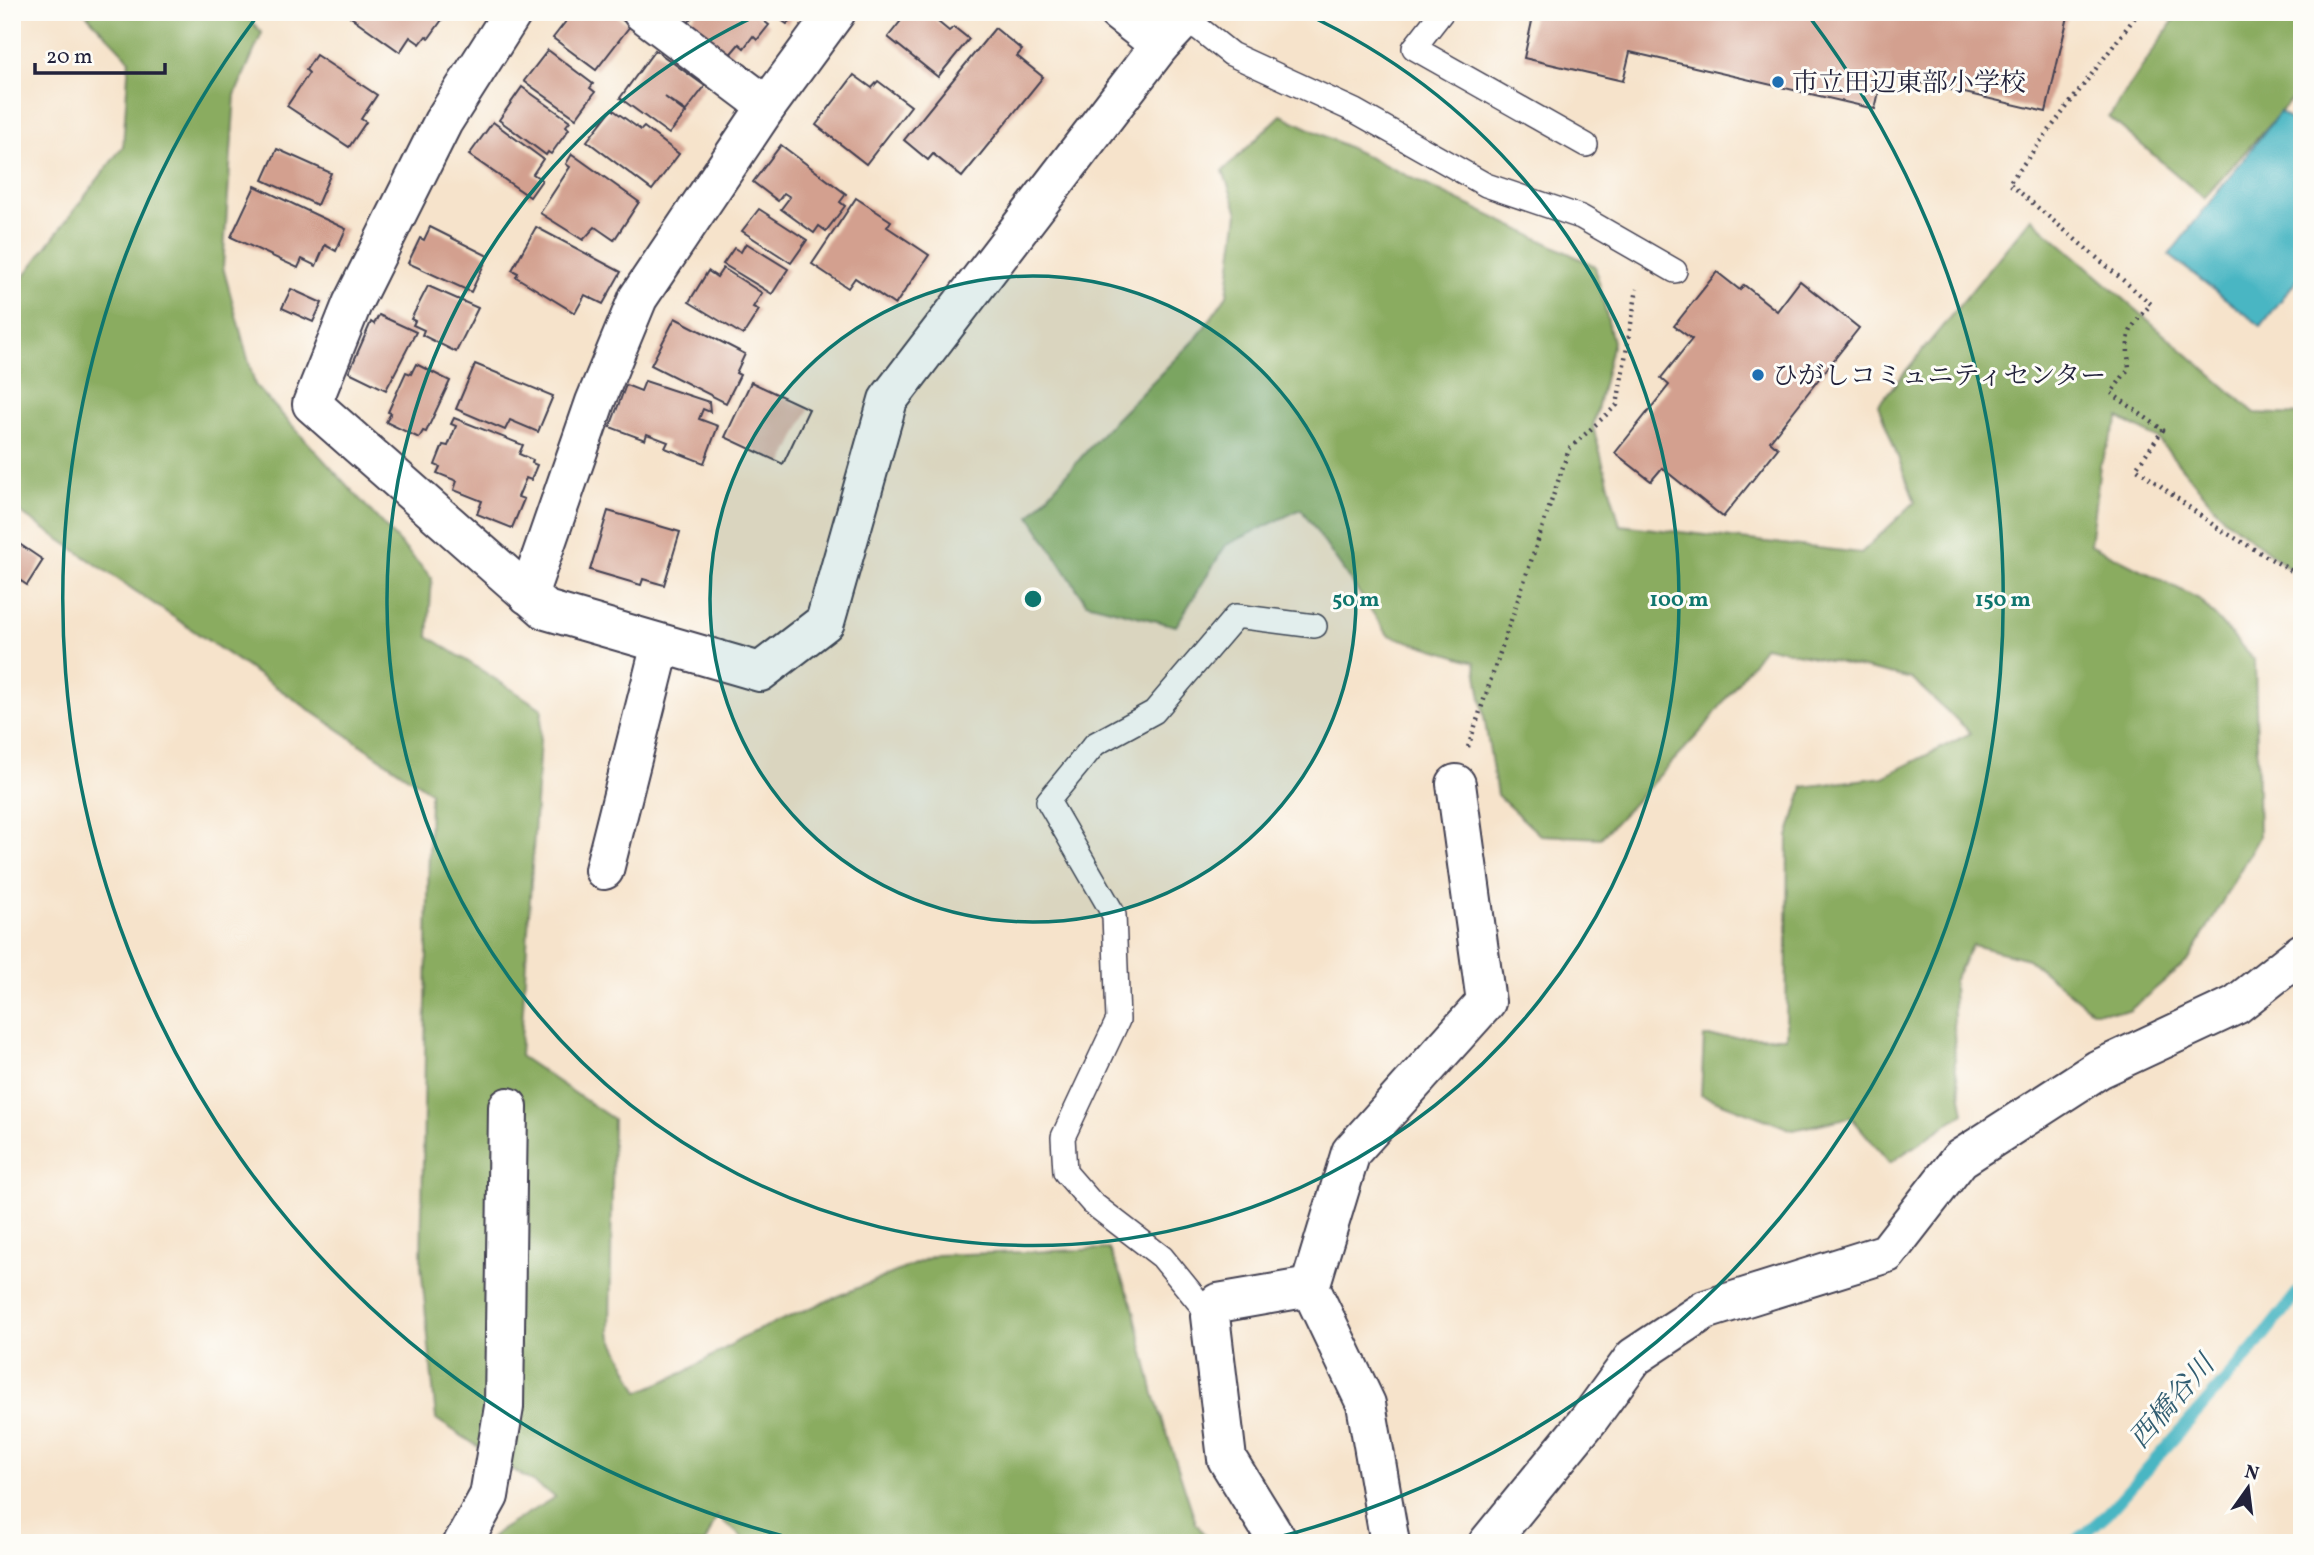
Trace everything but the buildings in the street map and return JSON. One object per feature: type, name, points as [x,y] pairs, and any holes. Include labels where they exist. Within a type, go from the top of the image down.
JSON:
[{"type":"street","points":[[513,12],[443,122],[352,304],[312,404],[546,610],[760,672],[825,622],[888,400],[1160,45],[1188,15]]},
{"type":"street","points":[[642,12],[767,106]]},
{"type":"street","points":[[528,595],[595,402],[638,298],[767,106],[836,12]]},
{"type":"street","points":[[1118,12],[1160,45]]},
{"type":"street","points":[[604,870],[661,644]]},
{"type":"street","points":[[1390,1543],[1366,1404],[1310,1287],[1352,1152],[1486,1002],[1455,784]]},
{"type":"street","points":[[1488,1543],[1589,1419],[1634,1357],[1705,1310],[1887,1253],[1960,1159],[2099,1069],[2236,1005],[2302,953]]},
{"type":"street","points":[[463,1543],[489,1496],[504,1407],[508,1107]]},
{"type":"street","points":[[1279,1543],[1227,1459],[1210,1316],[1218,1303],[1310,1287]]},
{"type":"lane","points":[[1442,12],[1415,48],[1586,145]]},
{"type":"lane","points":[[1188,15],[1231,54],[1355,111],[1486,185],[1581,217],[1675,271]]},
{"type":"lane","points":[[1210,1316],[1162,1257],[1093,1203],[1065,1172],[1063,1137],[1118,1020],[1114,915],[1048,801],[1095,744],[1154,712],[1236,616],[1315,626]]},
{"type":"path","points":[[2138,12],[2009,183],[2151,304],[2130,328],[2126,337],[2129,368],[2111,393],[2163,430],[2136,468],[2216,527],[2302,577]]},
{"type":"path","points":[[1455,784],[1569,449],[1617,405],[1643,253]]},
{"type":"green space","points":[[84,12],[243,12],[262,33],[235,95],[223,267],[255,385],[432,578],[428,636],[542,709],[520,1056],[613,1119],[610,1333],[639,1392],[685,1372],[751,1333],[936,1255],[1109,1249],[1132,1303],[1154,1394],[1196,1523],[1210,1543],[749,1543],[717,1516],[705,1543],[487,1543],[497,1532],[555,1497],[436,1419],[421,1265],[430,792],[12,507],[12,292],[123,146],[129,59]]},
{"type":"green space","points":[[2179,12],[2302,12],[2302,88],[2204,198],[2109,117]]},
{"type":"green space","points":[[1281,115],[1595,266],[1613,342],[1593,427],[1620,525],[1861,553],[1915,502],[1878,405],[2031,218],[2255,413],[2302,415],[2302,578],[2224,518],[2157,438],[2119,418],[2100,465],[2090,544],[2199,599],[2255,661],[2259,837],[2189,960],[2129,1011],[2092,1011],[2028,959],[1972,945],[1953,981],[1955,1065],[1964,1113],[1890,1163],[1851,1117],[1793,1130],[1701,1095],[1704,1037],[1786,1037],[1788,837],[1803,787],[1883,777],[1971,733],[1912,679],[1765,646],[1704,728],[1601,838],[1540,835],[1497,795],[1475,662],[1388,635],[1301,509],[1226,545],[1176,626],[1086,603],[1030,516],[1104,431],[1198,336],[1227,295],[1238,213],[1223,171]]},
{"type":"water","points":[[2280,112],[2302,129],[2302,273],[2261,326],[2169,255]]},
{"type":"waterway","name":"西橋谷川","points":[[2074,1543],[2108,1513],[2253,1349],[2302,1287]]},
{"type":"place","name":"市立田辺東部小学校","points":[[1778,82]]},
{"type":"place","name":"ひがしコミュニティセンター","points":[[1758,375]]}]
